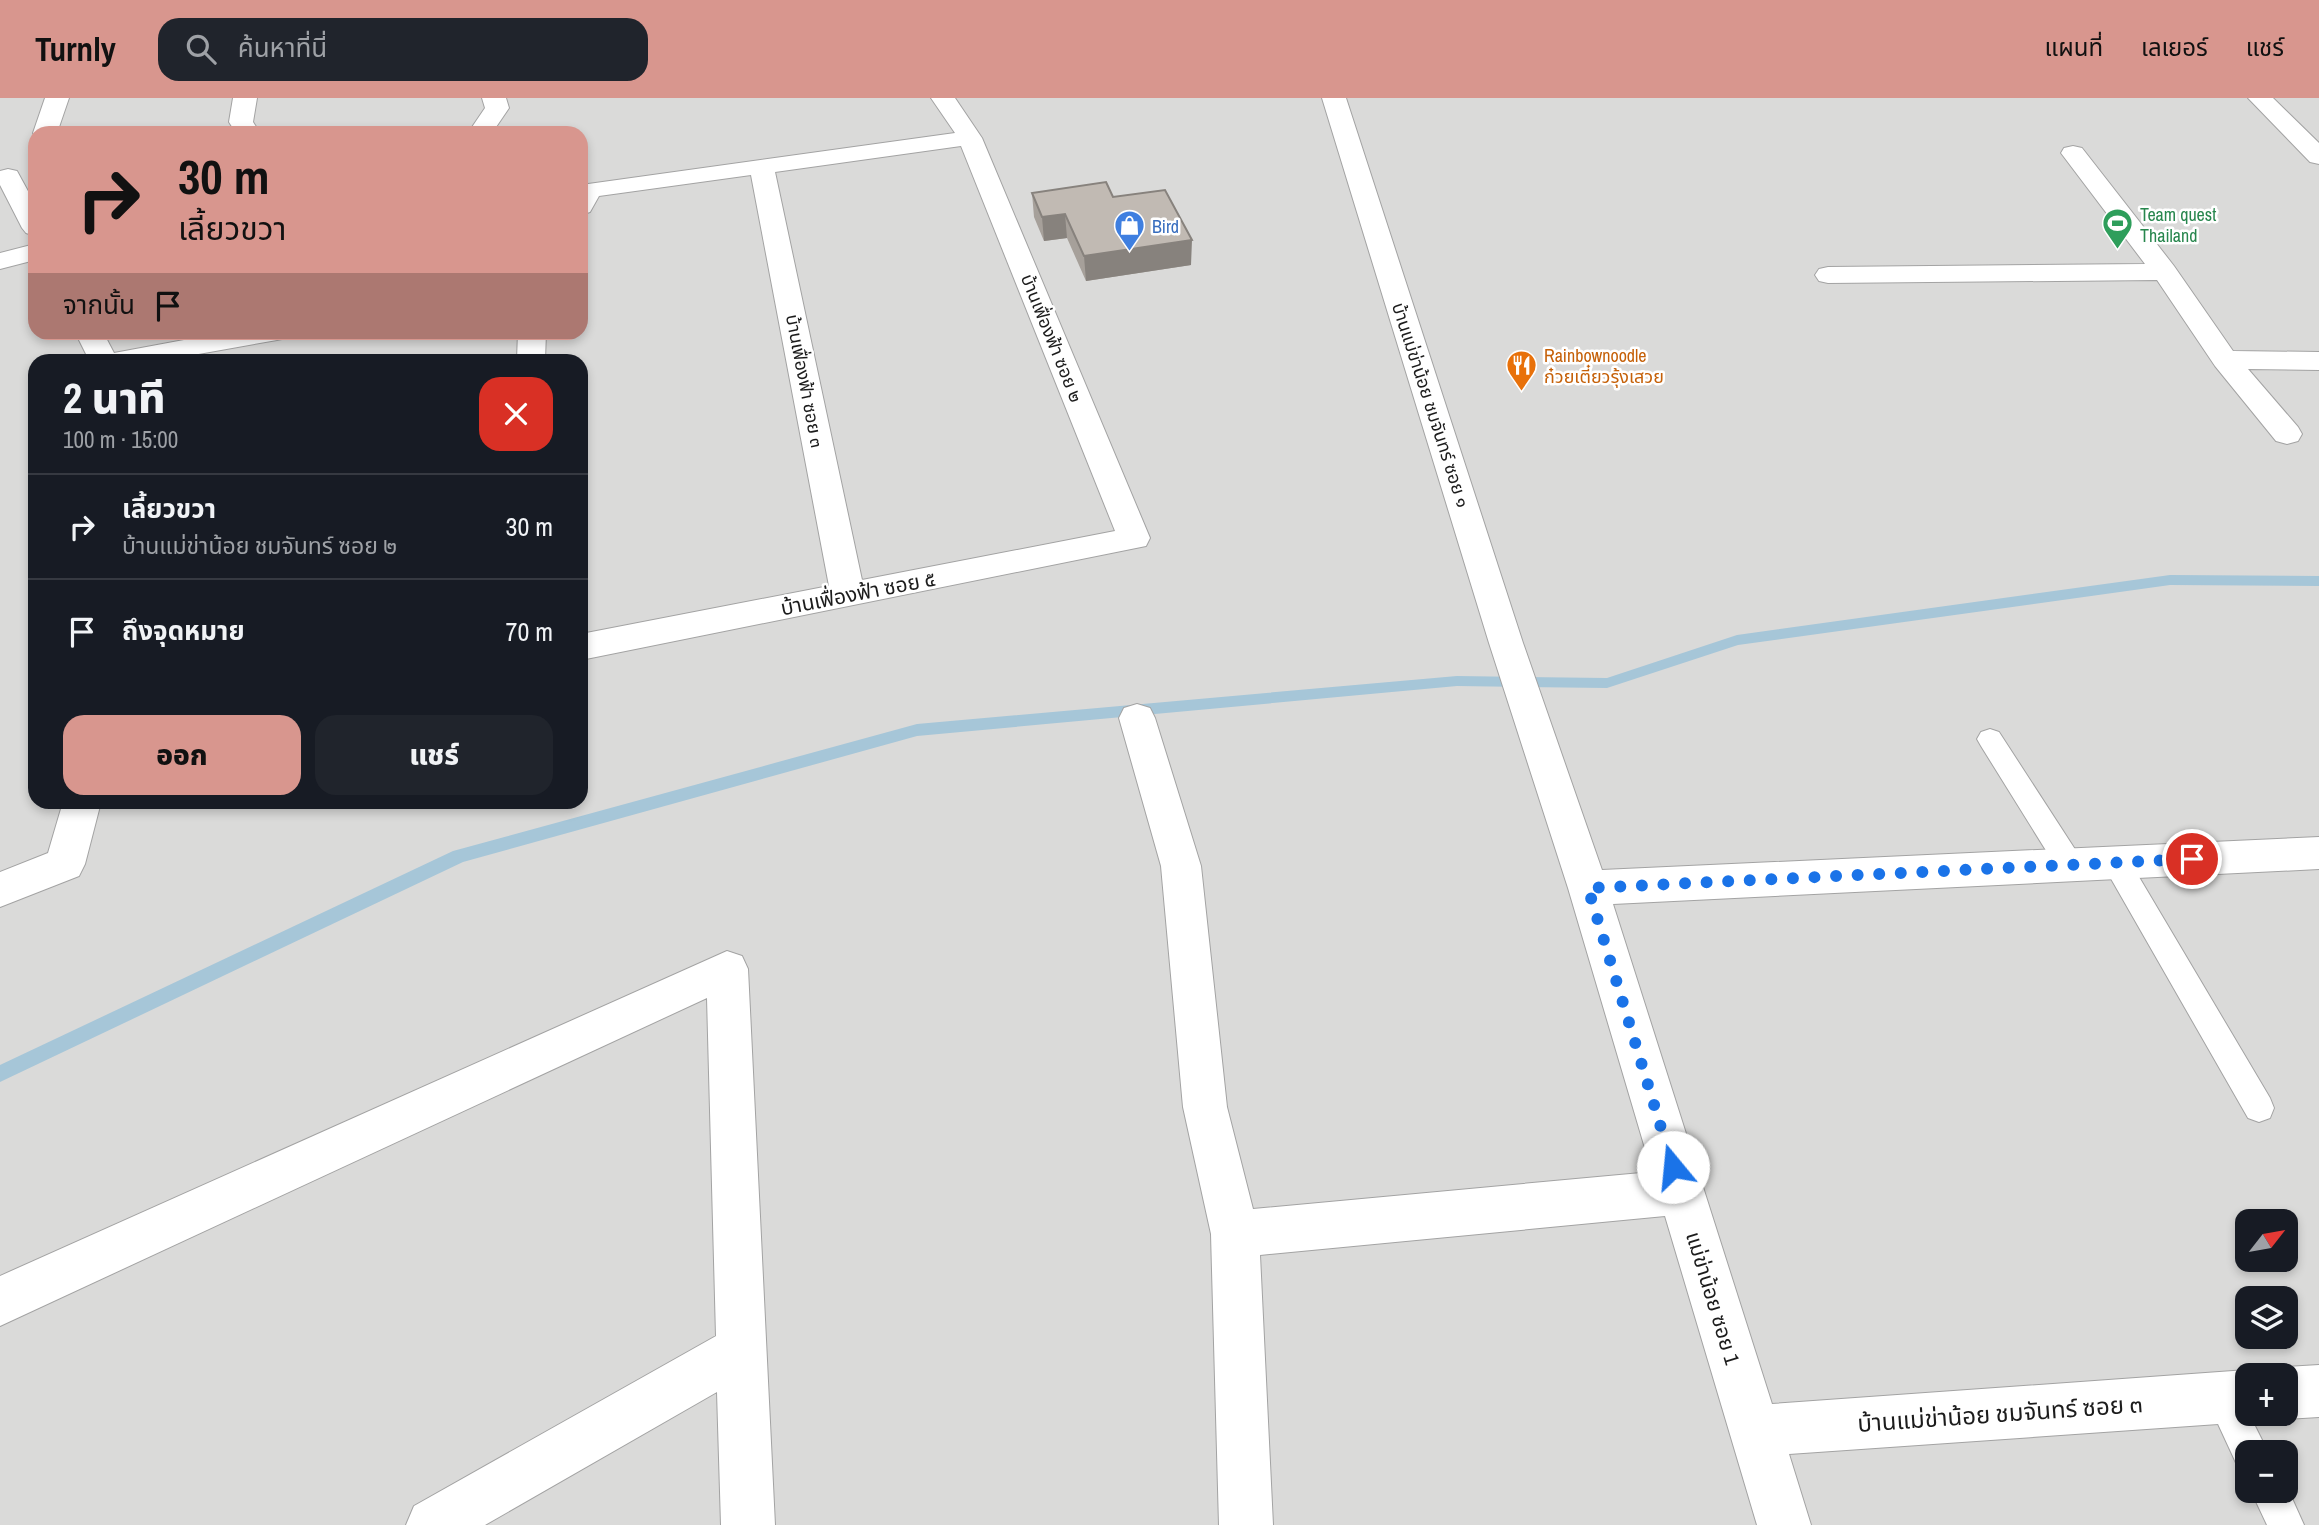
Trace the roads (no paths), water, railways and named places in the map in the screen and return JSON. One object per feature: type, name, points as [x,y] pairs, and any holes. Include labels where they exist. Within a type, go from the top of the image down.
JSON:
[{"type":"street","points":[[47,126],[57,98]]},
{"type":"street","points":[[244,126],[241,122],[245,98]]},
{"type":"street","points":[[484,126],[496,108],[494,98]]},
{"type":"street","name":"บ้านเฟื่องฟ้า ซอย ๒","points":[[943,98],[970,138],[1134,538]]},
{"type":"street","name":"บ้านแม่ข่าน้อย ชมจันทร์ ซอย ๑","points":[[1334,98],[1529,711]]},
{"type":"street","points":[[2260,98],[2319,158]]},
{"type":"street","points":[[588,199],[762,167],[970,138]]},
{"type":"street","points":[[2073,153],[2165,272],[2225,360],[2287,435]]},
{"type":"street","name":"บ้านเฟื่องฟ้า ซอย ๓","points":[[762,167],[848,595]]},
{"type":"street","points":[[8,176],[28,215]]},
{"type":"street","points":[[0,261],[28,254]]},
{"type":"street","points":[[1828,275],[2165,272]]},
{"type":"street","points":[[154,354],[232,340]]},
{"type":"street","points":[[2225,360],[2319,361]]},
{"type":"street","name":"บ้านเฟื่องฟ้า ซอย ๕","points":[[588,647],[1134,538]]},
{"type":"street","name":"แม่ข่าน้อย ซอย 1","points":[[1529,711],[1588,888],[1784,1525]]},
{"type":"street","points":[[1137,718],[1181,866],[1205,1107],[1235,1234],[1246,1525]]},
{"type":"street","points":[[0,890],[65,864],[80,809]]},
{"type":"street","points":[[1588,888],[2319,853]]},
{"type":"street","points":[[0,1301],[727,969],[748,1525]]},
{"type":"street","points":[[1235,1234],[1681,1192]]},
{"type":"street","points":[[433,1525],[741,1350]]},
{"type":"street","points":[[2298,1392],[2319,1391]]},
{"type":"street","name":"บ้านแม่ข่าน้อย ชมจันทร์ ซอย ๓","points":[[1754,1431],[2235,1397]]},
{"type":"lane","points":[[1990,740],[2070,865]]},
{"type":"lane","points":[[2116,863],[2259,1108]]},
{"type":"lane","points":[[2275,1503],[2286,1525]]},
{"type":"waterway","points":[[0,1074],[459,856],[917,730],[1457,681],[1607,683],[1737,640],[2170,580],[2319,581]]},
{"type":"place","name":"Team quest Thailand","points":[[2117,251]]},
{"type":"place","name":"Bird","points":[[1129,253]]},
{"type":"place","name":"Rainbownoodle ก๋วยเตี๋ยวรุ้งเสวย","points":[[1521,392]]}]
